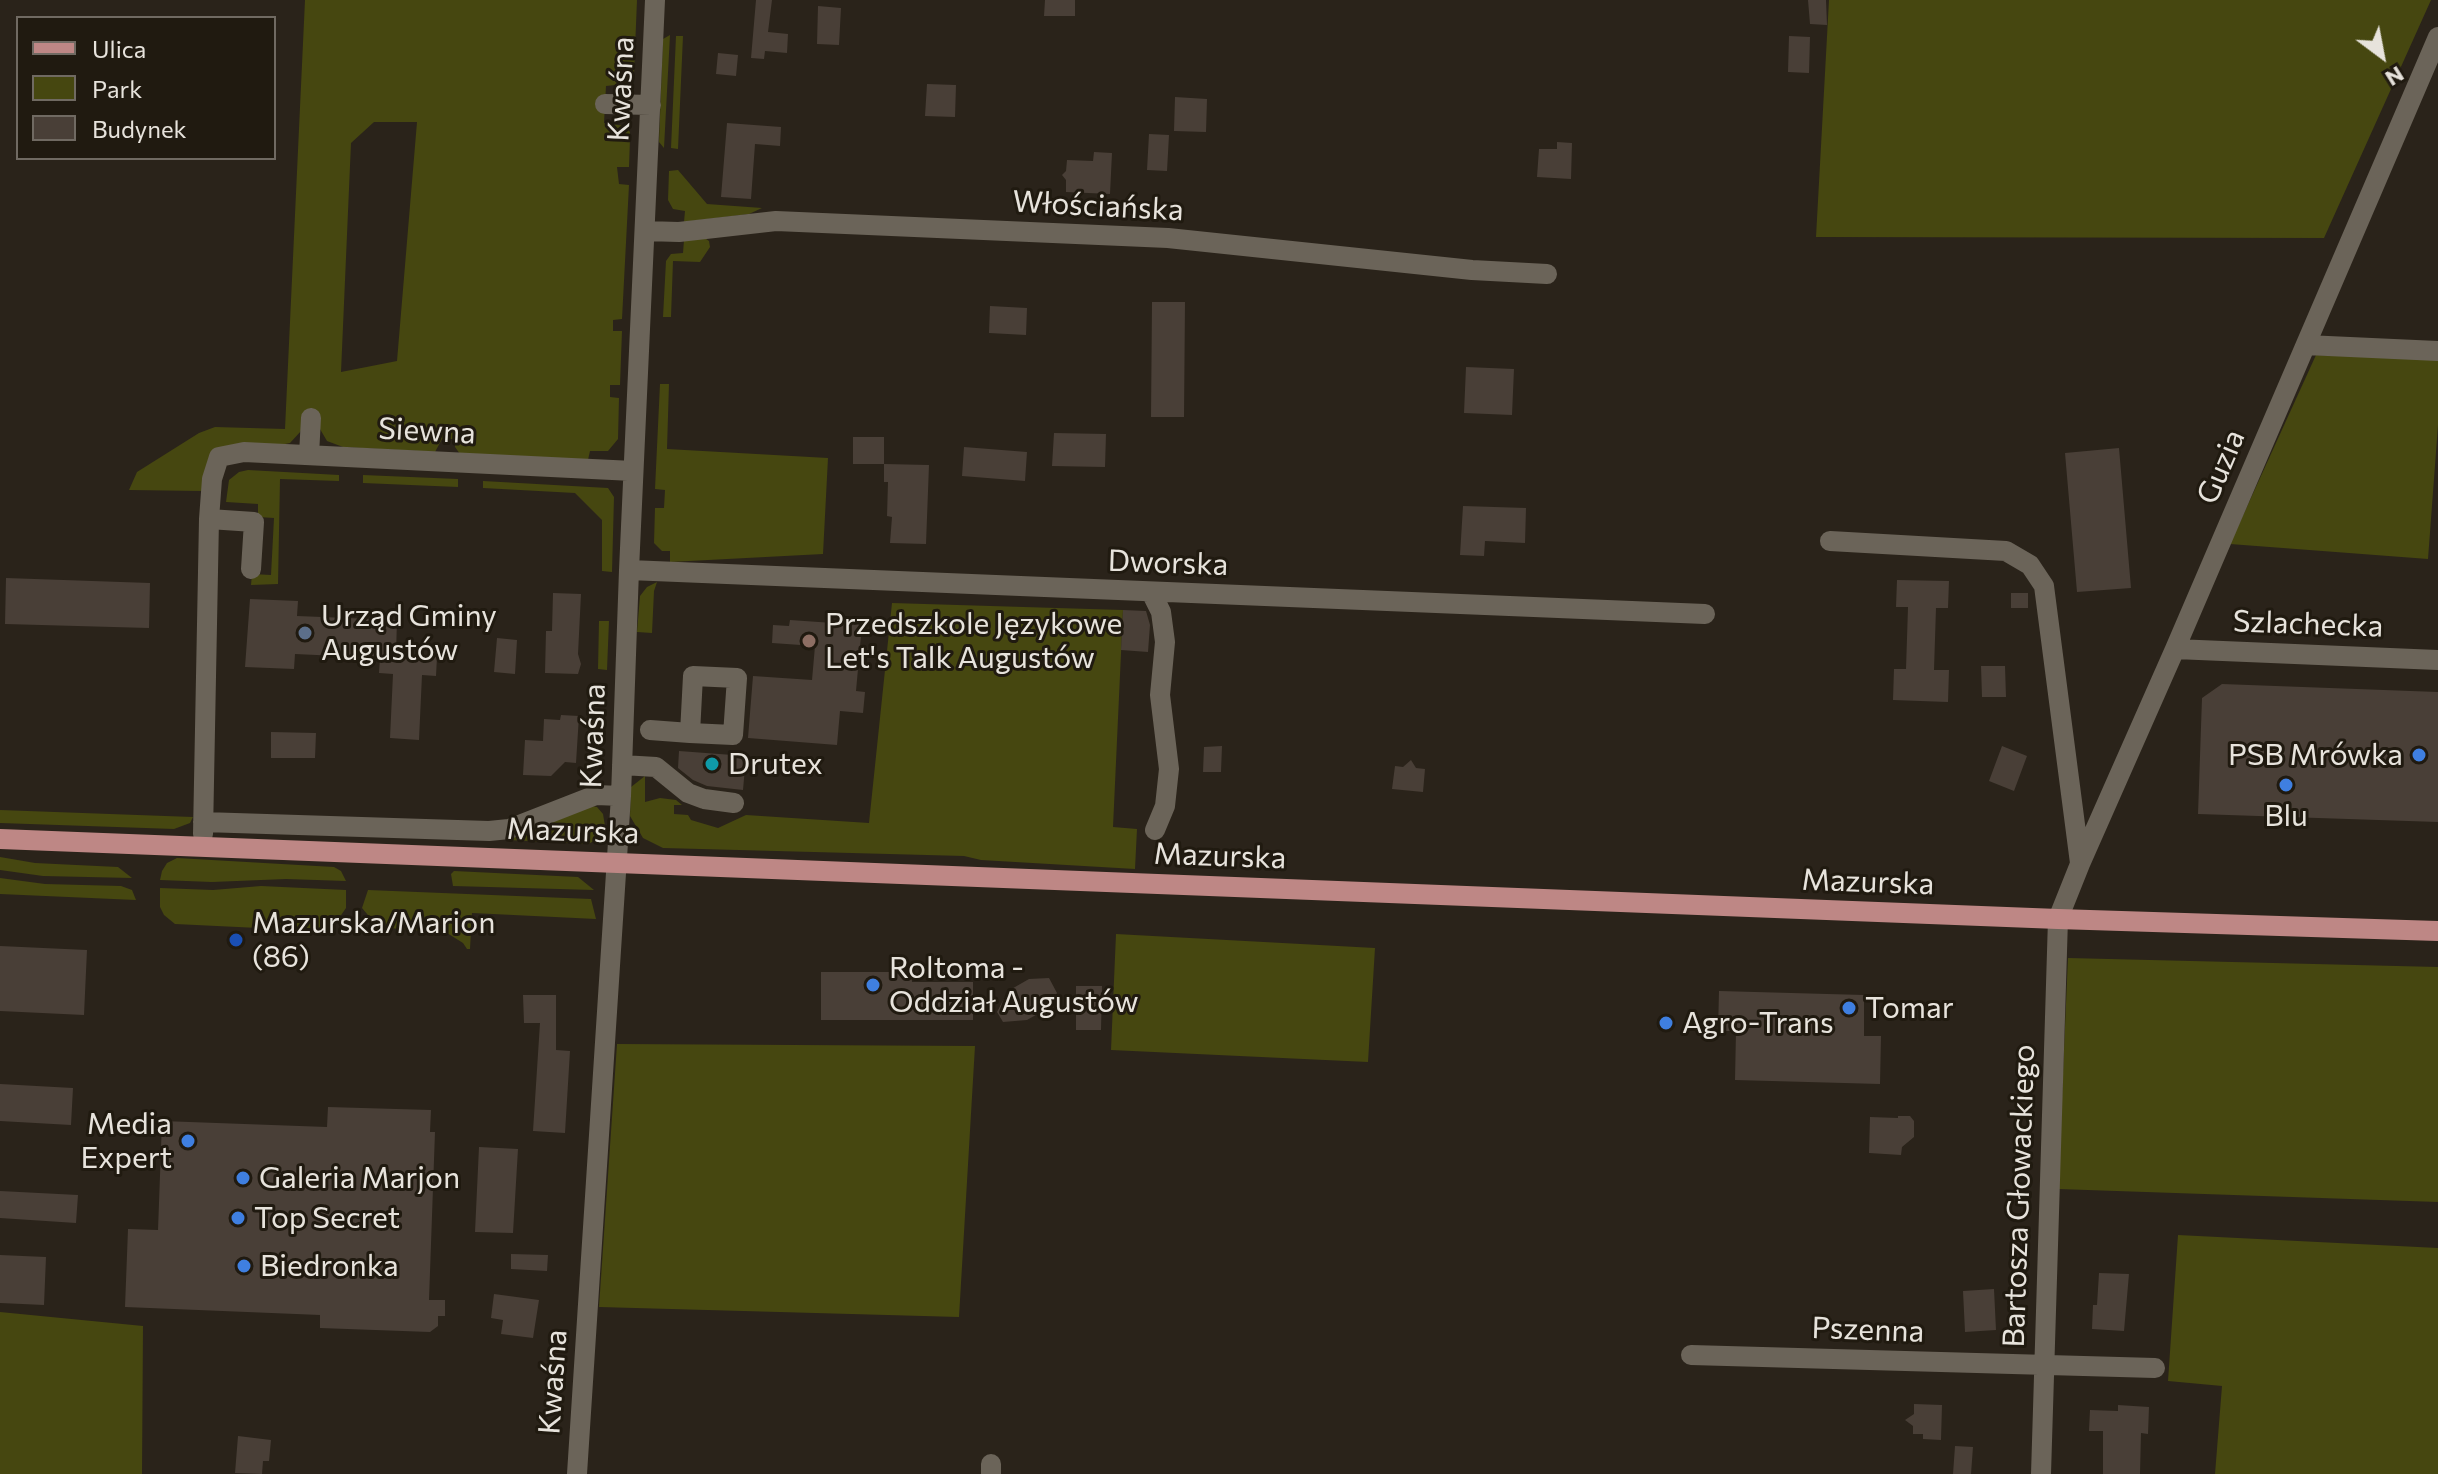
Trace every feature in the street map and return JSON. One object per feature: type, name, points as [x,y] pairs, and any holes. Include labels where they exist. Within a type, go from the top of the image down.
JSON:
[{"type":"main road","name":"Mazurska","points":[[0,839],[2438,931]]},
{"type":"street","name":"Kwaśna","points":[[577,1474],[621,796],[655,0]]},
{"type":"street","name":"Guzia","points":[[2058,919],[2438,37]]},
{"type":"street","points":[[605,104],[651,105]]},
{"type":"street","name":"Włościańska","points":[[645,231],[679,232],[776,221],[1168,238],[1472,270],[1547,274]]},
{"type":"street","points":[[2306,345],[2438,351]]},
{"type":"street","points":[[309,455],[311,418]]},
{"type":"street","name":"Siewna","points":[[209,519],[212,479],[219,457],[244,452],[633,471]]},
{"type":"street","points":[[203,846],[209,519],[254,522],[251,569]]},
{"type":"street","points":[[1830,541],[2006,551],[2030,565],[2044,586],[2080,864]]},
{"type":"street","name":"Dworska","points":[[629,570],[1705,614]]},
{"type":"street","points":[[1151,592],[1161,612],[1165,642],[1160,695],[1169,769],[1165,806],[1155,830]]},
{"type":"street","name":"Szlachecka","points":[[2175,649],[2438,660]]},
{"type":"street","points":[[650,730],[690,733]]},
{"type":"street","points":[[622,765],[656,767],[688,793],[704,799],[734,803]]},
{"type":"street","points":[[203,822],[489,831],[509,829],[596,795],[621,796]]},
{"type":"street","name":"Bartosza Głowackiego","points":[[2041,1474],[2058,919]]},
{"type":"street","name":"Pszenna","points":[[1691,1355],[2155,1368]]},
{"type":"green space","points":[[305,0],[637,0],[634,74],[631,81],[625,84],[606,86],[604,123],[625,126],[630,132],[629,167],[617,167],[619,184],[629,185],[622,319],[613,320],[613,331],[622,331],[620,385],[610,385],[610,397],[619,398],[618,439],[608,451],[590,451],[588,460],[460,454],[455,447],[455,439],[442,439],[435,452],[343,447],[327,441],[320,429],[301,431],[290,443],[240,443],[217,451],[203,491],[129,490],[137,472],[199,433],[215,427],[285,429]],"holes":[[[374,122],[417,122],[397,361],[341,372],[351,143]]]},
{"type":"green space","points":[[1829,0],[2431,0],[2324,238],[1816,237]]},
{"type":"green space","points":[[670,35],[664,148],[659,142],[663,39]]},
{"type":"green space","points":[[676,36],[683,36],[678,149],[671,148]]},
{"type":"green space","points":[[678,170],[707,204],[762,208],[749,214],[684,222],[685,211],[673,209],[668,200],[669,171]]},
{"type":"green space","points":[[702,236],[709,241],[710,247],[700,262],[673,261],[671,317],[663,317],[666,261],[671,254],[683,253],[684,240]]},
{"type":"green space","points":[[2316,355],[2438,359],[2438,425],[2428,559],[2230,544]]},
{"type":"green space","points":[[660,384],[669,384],[667,449],[828,458],[823,554],[670,562],[670,551],[662,551],[654,543],[655,508],[664,508],[665,490],[655,489]]},
{"type":"green space","points":[[239,472],[339,475],[339,481],[280,479],[278,584],[251,585],[252,574],[271,575],[274,518],[258,517],[258,504],[226,502],[229,480]]},
{"type":"green space","points":[[363,475],[458,479],[458,487],[363,483]]},
{"type":"green space","points":[[483,481],[608,488],[614,497],[612,572],[602,571],[602,520],[575,493],[483,488]]},
{"type":"green space","points":[[657,582],[652,633],[637,632],[640,596],[647,587]]},
{"type":"green space","points":[[892,603],[1123,610],[1113,827],[1137,829],[1135,869],[981,860],[964,856],[663,848],[643,838],[630,816],[631,787],[645,776],[645,802],[660,798],[676,800],[682,805],[674,805],[674,814],[688,815],[691,820],[718,828],[746,815],[869,823]]},
{"type":"green space","points":[[599,621],[609,621],[607,670],[598,669]]},
{"type":"green space","points":[[592,806],[603,814],[605,826],[596,840],[588,844],[507,838]]},
{"type":"green space","points":[[0,810],[193,817],[190,823],[174,829],[0,823]]},
{"type":"green space","points":[[0,857],[35,863],[118,867],[132,878],[43,876],[0,870]]},
{"type":"green space","points":[[177,858],[334,867],[341,871],[346,881],[160,880],[167,863]]},
{"type":"green space","points":[[454,871],[578,877],[594,890],[453,886],[451,874]]},
{"type":"green space","points":[[0,878],[45,884],[121,886],[132,890],[136,900],[0,894]]},
{"type":"green space","points":[[261,886],[346,890],[346,908],[335,924],[321,931],[175,924],[160,907],[160,888],[213,890]]},
{"type":"green space","points":[[368,890],[591,899],[596,919],[472,913],[470,949],[467,949],[447,933],[378,927],[362,908]]},
{"type":"green space","points":[[1116,934],[1375,948],[1368,1062],[1111,1050]]},
{"type":"green space","points":[[2068,958],[2438,967],[2438,1202],[2058,1189]]},
{"type":"green space","points":[[617,1044],[975,1046],[959,1317],[599,1307]]},
{"type":"green space","points":[[2178,1235],[2438,1248],[2438,1474],[2215,1474],[2222,1386],[2168,1381]]},
{"type":"green space","points":[[0,1312],[143,1326],[142,1474],[0,1474]]},
{"type":"building","points":[[756,0],[772,0],[768,32],[788,34],[787,53],[765,51],[764,59],[751,58]]},
{"type":"building","points":[[1045,0],[1075,0],[1075,16],[1044,16]]},
{"type":"building","points":[[1808,0],[1826,0],[1827,25],[1810,24]]},
{"type":"building","points":[[818,6],[841,8],[839,45],[817,44]]},
{"type":"building","points":[[1789,36],[1810,37],[1809,73],[1788,72]]},
{"type":"building","points":[[718,53],[738,55],[736,76],[716,74]]},
{"type":"building","points":[[927,84],[956,85],[955,117],[925,116]]},
{"type":"building","points":[[1175,97],[1207,99],[1206,132],[1174,131]]},
{"type":"building","points":[[727,123],[781,127],[780,146],[755,144],[751,199],[721,197]]},
{"type":"building","points":[[1149,134],[1169,135],[1167,171],[1147,170]]},
{"type":"building","points":[[1557,142],[1572,143],[1571,179],[1537,177],[1539,149],[1557,149]]},
{"type":"building","points":[[1094,152],[1112,153],[1110,194],[1066,192],[1066,180],[1062,175],[1066,171],[1067,160],[1093,161]]},
{"type":"building","points":[[1152,302],[1185,302],[1184,417],[1151,417]]},
{"type":"building","points":[[990,306],[1027,308],[1026,335],[989,333]]},
{"type":"building","points":[[1466,367],[1514,369],[1512,415],[1464,413]]},
{"type":"building","points":[[1054,433],[1106,434],[1105,467],[1052,466]]},
{"type":"building","points":[[853,437],[884,437],[884,464],[853,464]]},
{"type":"building","points":[[964,447],[1027,452],[1025,481],[962,476]]},
{"type":"building","points":[[2119,448],[2131,588],[2077,592],[2065,453]]},
{"type":"building","points":[[884,464],[929,465],[926,544],[890,543],[892,517],[887,516],[888,482],[884,482]]},
{"type":"building","points":[[1463,506],[1526,508],[1525,543],[1485,541],[1484,556],[1460,555]]},
{"type":"building","points":[[6,578],[150,583],[149,628],[5,624]]},
{"type":"building","points":[[1897,580],[1949,581],[1948,608],[1936,608],[1934,670],[1949,670],[1948,702],[1893,700],[1894,669],[1906,669],[1908,607],[1896,607]]},
{"type":"building","points":[[553,593],[581,594],[578,654],[581,664],[578,674],[545,673],[546,631],[552,631]]},
{"type":"building","points":[[2011,593],[2028,593],[2028,608],[2011,608]]},
{"type":"building","points":[[250,599],[298,601],[297,616],[397,620],[396,654],[437,657],[436,676],[422,675],[419,740],[390,738],[393,674],[379,673],[380,658],[295,654],[294,669],[245,667]]},
{"type":"building","points":[[1123,610],[1146,611],[1150,625],[1148,652],[1121,650]]},
{"type":"building","points":[[790,620],[862,625],[856,691],[865,692],[863,713],[840,711],[837,745],[748,738],[753,676],[812,680],[815,646],[772,643],[773,625],[789,626]]},
{"type":"building","points":[[497,638],[517,640],[515,674],[494,672]]},
{"type":"building","points":[[1981,666],[2005,666],[2006,697],[1982,697]]},
{"type":"building","points":[[2222,684],[2438,692],[2438,822],[2198,814],[2202,698]]},
{"type":"building","points":[[561,715],[579,716],[576,763],[565,762],[551,776],[523,775],[525,740],[543,741],[544,719],[560,720]]},
{"type":"building","points":[[271,732],[316,733],[315,758],[271,758]]},
{"type":"building","points":[[1222,746],[1221,772],[1203,772],[1204,747]]},
{"type":"building","points":[[2002,746],[2027,756],[2014,791],[1989,781]]},
{"type":"building","name":"Drutex","points":[[679,751],[746,756],[743,790],[707,786],[693,780],[678,768]]},
{"type":"building","points":[[1411,760],[1416,768],[1425,769],[1423,792],[1392,789],[1395,766],[1403,767]]},
{"type":"building","points":[[0,946],[87,950],[84,1015],[0,1011]]},
{"type":"building","points":[[821,972],[911,972],[912,982],[973,982],[973,1020],[821,1020]]},
{"type":"building","points":[[1049,978],[1057,993],[1048,1008],[1027,1020],[1003,1022],[997,1012],[1008,991],[1029,979]]},
{"type":"building","points":[[1076,986],[1102,986],[1101,1030],[1076,1030]]},
{"type":"building","points":[[1719,991],[1864,995],[1864,1036],[1881,1036],[1880,1084],[1735,1080],[1736,1031],[1718,1031]]},
{"type":"building","points":[[523,995],[556,995],[556,1050],[570,1051],[565,1133],[533,1131],[540,1023],[524,1023]]},
{"type":"building","points":[[0,1084],[73,1088],[71,1125],[0,1121]]},
{"type":"building","points":[[328,1107],[431,1110],[430,1132],[435,1132],[429,1300],[445,1300],[445,1316],[438,1316],[438,1326],[430,1332],[320,1328],[320,1315],[125,1307],[128,1229],[158,1230],[162,1121],[327,1127]]},
{"type":"building","points":[[1910,1116],[1914,1121],[1914,1137],[1902,1147],[1901,1155],[1869,1153],[1870,1117]]},
{"type":"building","points":[[479,1147],[518,1149],[513,1233],[475,1232]]},
{"type":"building","points":[[0,1191],[78,1195],[76,1223],[0,1218]]},
{"type":"building","points":[[511,1254],[548,1255],[547,1271],[511,1269]]},
{"type":"building","points":[[0,1255],[46,1257],[44,1305],[0,1303]]},
{"type":"building","points":[[2099,1273],[2129,1274],[2124,1331],[2092,1329]]},
{"type":"building","points":[[1994,1289],[1996,1330],[1965,1332],[1963,1291]]},
{"type":"building","points":[[494,1294],[539,1300],[533,1338],[501,1334],[503,1320],[491,1318]]},
{"type":"building","points":[[1914,1404],[1942,1405],[1941,1440],[1923,1439],[1923,1434],[1913,1434],[1913,1426],[1905,1420],[1914,1414]]},
{"type":"building","points":[[2118,1405],[2149,1407],[2148,1434],[2141,1433],[2140,1474],[2103,1474],[2103,1431],[2089,1431],[2090,1410],[2118,1411]]},
{"type":"building","points":[[238,1436],[271,1440],[269,1461],[263,1461],[262,1474],[235,1473]]},
{"type":"building","points":[[1955,1446],[1973,1447],[1971,1474],[1953,1474]]},
{"type":"place","name":"Urząd Gminy Augustów","points":[[305,633]]},
{"type":"place","name":"Przedszkole Językowe Let's Talk Augustów","points":[[809,641]]},
{"type":"place","name":"PSB Mrówka","points":[[2419,755]]},
{"type":"place","name":"Drutex","points":[[712,764]]},
{"type":"place","name":"Blu","points":[[2286,785]]},
{"type":"place","name":"Mazurska/Marion (86)","points":[[236,940]]},
{"type":"place","name":"Roltoma - Oddział Augustów","points":[[873,985]]},
{"type":"place","name":"Tomar","points":[[1849,1008]]},
{"type":"place","name":"Agro-Trans","points":[[1666,1023]]},
{"type":"place","name":"Media Expert","points":[[188,1141]]},
{"type":"place","name":"Galeria Marjon","points":[[243,1178]]},
{"type":"place","name":"Top Secret","points":[[238,1218]]},
{"type":"place","name":"Biedronka","points":[[244,1266]]}]
